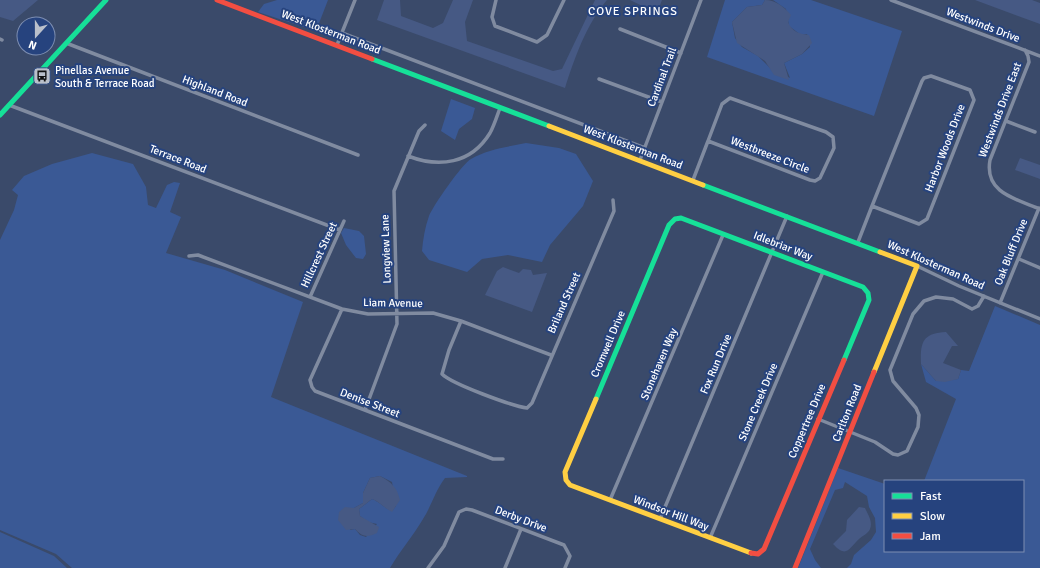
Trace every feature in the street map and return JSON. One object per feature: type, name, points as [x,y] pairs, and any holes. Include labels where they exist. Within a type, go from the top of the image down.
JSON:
[{"type":"street","points":[[0,115],[106,0]]},
{"type":"street","name":"West Klosterman Road","points":[[217,0],[858,242],[1040,319]]},
{"type":"street","points":[[337,45],[355,0]]},
{"type":"street","points":[[496,0],[492,17],[495,26],[537,42],[547,35],[564,0]]},
{"type":"street","name":"Cardinal Trail","points":[[640,160],[701,0]]},
{"type":"street","name":"Westwinds Drive","points":[[891,0],[1040,56]]},
{"type":"street","points":[[620,29],[681,53]]},
{"type":"street","points":[[342,33],[645,148]]},
{"type":"street","name":"Highland Road","points":[[66,43],[358,155]]},
{"type":"street","name":"Westwinds Drive East","points":[[1025,50],[1029,62],[990,160],[990,178],[1001,192],[1039,208]]},
{"type":"street","name":"Harbor Woods Drive","points":[[858,242],[872,206],[924,78],[931,76],[970,90],[974,100],[925,222],[915,223],[872,206]]},
{"type":"street","points":[[599,79],[662,102]]},
{"type":"street","name":"Westbreeze Circle","points":[[734,98],[826,132],[833,137],[835,144],[822,176],[815,181],[708,141],[724,101],[734,98]]},
{"type":"street","name":"Terrace Road","points":[[9,105],[340,230]]},
{"type":"street","points":[[408,156],[425,162],[438,163],[454,160],[469,154],[481,144],[489,134],[500,108]]},
{"type":"street","points":[[1006,121],[1035,132]]},
{"type":"street","name":"Longview Lane","points":[[364,410],[395,329],[397,313],[393,196],[395,187],[419,131],[426,125]]},
{"type":"street","points":[[693,180],[708,141]]},
{"type":"street","name":"Briland Street","points":[[461,321],[449,350],[442,374],[446,379],[527,408],[532,403],[551,355],[614,211],[613,200]]},
{"type":"street","name":"Oak Bluff Drive","points":[[1000,303],[1039,208]]},
{"type":"street","name":"Fox Run Drive","points":[[660,519],[773,253],[787,216]]},
{"type":"street","name":"Idlebriar Way","points":[[681,218],[865,289],[868,293],[869,300]]},
{"type":"street","name":"Cromwell Drive","points":[[570,484],[566,480],[565,472],[669,225],[675,220],[681,218]]},
{"type":"street","name":"Hillcrest Street","points":[[310,297],[344,221]]},
{"type":"street","name":"Stonehaven Way","points":[[610,500],[724,235]]},
{"type":"street","name":"Liam Avenue","points":[[189,256],[198,255],[342,309],[368,314],[433,313],[461,321],[551,355]]},
{"type":"street","points":[[1018,260],[1040,268]]},
{"type":"street","name":"Carlton Road","points":[[795,568],[917,266]]},
{"type":"street","name":"Stone Creek Drive","points":[[710,538],[823,272]]},
{"type":"street","points":[[818,419],[875,442],[893,454],[898,455],[907,451],[918,427],[919,414],[916,408],[893,381],[890,370],[913,314],[922,303],[934,297],[953,300],[972,309],[978,306],[984,296]]},
{"type":"street","name":"Coppertree Drive","points":[[764,549],[869,300]]},
{"type":"street","name":"Denise Street","points":[[342,309],[310,383],[313,389],[317,392],[493,459],[503,459]]},
{"type":"street","name":"Windsor Hill Way","points":[[570,484],[753,555],[758,554],[764,549]]},
{"type":"street","name":"Derby Drive","points":[[428,568],[444,546],[459,512],[466,509],[564,546],[569,551],[569,558],[565,568]]},
{"type":"street","points":[[505,568],[521,529]]},
{"type":"shaded area","points":[[0,0],[38,0],[19,16],[16,16],[16,18],[13,21],[0,17]]},
{"type":"shaded area","points":[[277,0],[328,0],[316,31],[258,12],[264,4]]},
{"type":"shaded area","points":[[384,0],[400,0],[401,16],[433,28],[443,23],[453,0],[473,0],[465,22],[467,41],[553,71],[562,69],[595,0],[607,0],[587,31],[577,53],[565,88],[377,20]]},
{"type":"shaded area","points":[[630,0],[662,0],[657,13]]},
{"type":"shaded area","points":[[725,0],[765,0],[762,5],[747,7],[732,22],[735,38],[742,47],[758,56],[770,68],[790,78],[784,63],[802,54],[810,47],[807,34],[801,35],[789,26],[786,9],[773,0],[811,0],[902,31],[874,116],[707,57]]},
{"type":"shaded area","points":[[765,0],[780,4],[786,9],[791,15],[788,22],[792,28],[799,33],[809,35],[812,43],[802,54],[784,63],[789,80],[774,75],[765,61],[737,43],[732,22],[747,7],[762,5]]},
{"type":"shaded area","points":[[975,0],[1032,0],[1040,3],[1040,24]]},
{"type":"shaded area","points":[[451,99],[475,108],[472,119],[459,129],[455,140],[441,131]]},
{"type":"shaded area","points":[[526,143],[559,148],[576,154],[593,181],[583,206],[550,245],[542,262],[508,255],[482,259],[467,272],[429,260],[422,251],[426,224],[429,216],[442,195],[461,169],[471,159],[484,153]]},
{"type":"shaded area","points":[[92,153],[133,164],[146,187],[148,205],[156,208],[167,185],[174,182],[180,183],[170,212],[181,217],[166,253],[225,270],[303,302],[271,397],[467,476],[445,478],[423,519],[390,568],[72,568],[56,554],[0,530],[0,240],[14,210],[18,195],[12,190],[24,176],[52,164]],"holes":[[[380,476],[392,482],[396,506],[392,511],[372,499],[359,509],[360,516],[368,522],[377,524],[366,537],[360,535],[355,529],[350,530],[354,508],[363,503],[363,493],[370,478]]]},
{"type":"shaded area","points":[[1020,158],[1040,165],[1040,179],[1015,170]]},
{"type":"shaded area","points":[[344,228],[359,231],[364,236],[366,254],[363,259],[356,258],[346,245],[341,233]]},
{"type":"shaded area","points":[[503,267],[519,273],[523,269],[531,270],[533,275],[547,273],[532,312],[485,295],[497,271]]},
{"type":"shaded area","points":[[995,306],[1040,325],[1040,568],[847,568],[851,564],[854,555],[871,540],[876,532],[875,518],[869,507],[867,496],[845,482],[843,488],[835,490],[810,549],[821,568],[798,568],[838,468],[884,484],[884,552],[1024,552],[1024,480],[924,480],[956,399],[926,382],[921,364],[936,381],[958,379],[961,370],[969,371]]},
{"type":"shaded area","points":[[946,332],[958,346],[952,346],[943,363],[961,370],[958,379],[945,382],[936,381],[921,364],[922,344],[924,340],[932,334]]},
{"type":"shaded area","points":[[380,476],[393,485],[400,500],[392,512],[372,499],[359,509],[360,516],[379,527],[377,533],[370,536],[365,536],[360,534],[355,529],[346,530],[338,520],[339,512],[345,507],[354,508],[363,503],[363,493],[370,478]]},
{"type":"shaded area","points":[[859,507],[865,508],[869,516],[871,521],[870,529],[848,550],[842,551],[833,544],[846,531],[847,520]]},
{"type":"shaded area","points":[[0,532],[54,556],[67,568],[0,568]]},
{"type":"traffic: fast","points":[[0,115],[106,0]]},
{"type":"traffic: fast","points":[[372,59],[549,126]]},
{"type":"traffic: fast","points":[[703,185],[880,252]]},
{"type":"traffic: fast","points":[[681,218],[863,287],[868,293],[869,300],[844,360]]},
{"type":"traffic: fast","points":[[596,399],[669,225],[675,219],[681,218]]},
{"type":"traffic: slow","points":[[549,126],[703,185]]},
{"type":"traffic: slow","points":[[874,372],[917,266],[880,252]]},
{"type":"traffic: slow","points":[[596,399],[565,472],[566,480],[570,485],[751,553]]},
{"type":"traffic: jam","points":[[217,0],[372,59]]},
{"type":"traffic: jam","points":[[751,553],[758,554],[764,549],[844,360]]},
{"type":"traffic: jam","points":[[795,568],[874,372]]},
{"type":"place","name":"Pinellas Avenue South & Terrace Road","points":[[42,76]]},
{"type":"district","name":"COVE SPRINGS","points":[[633,11]]}]
